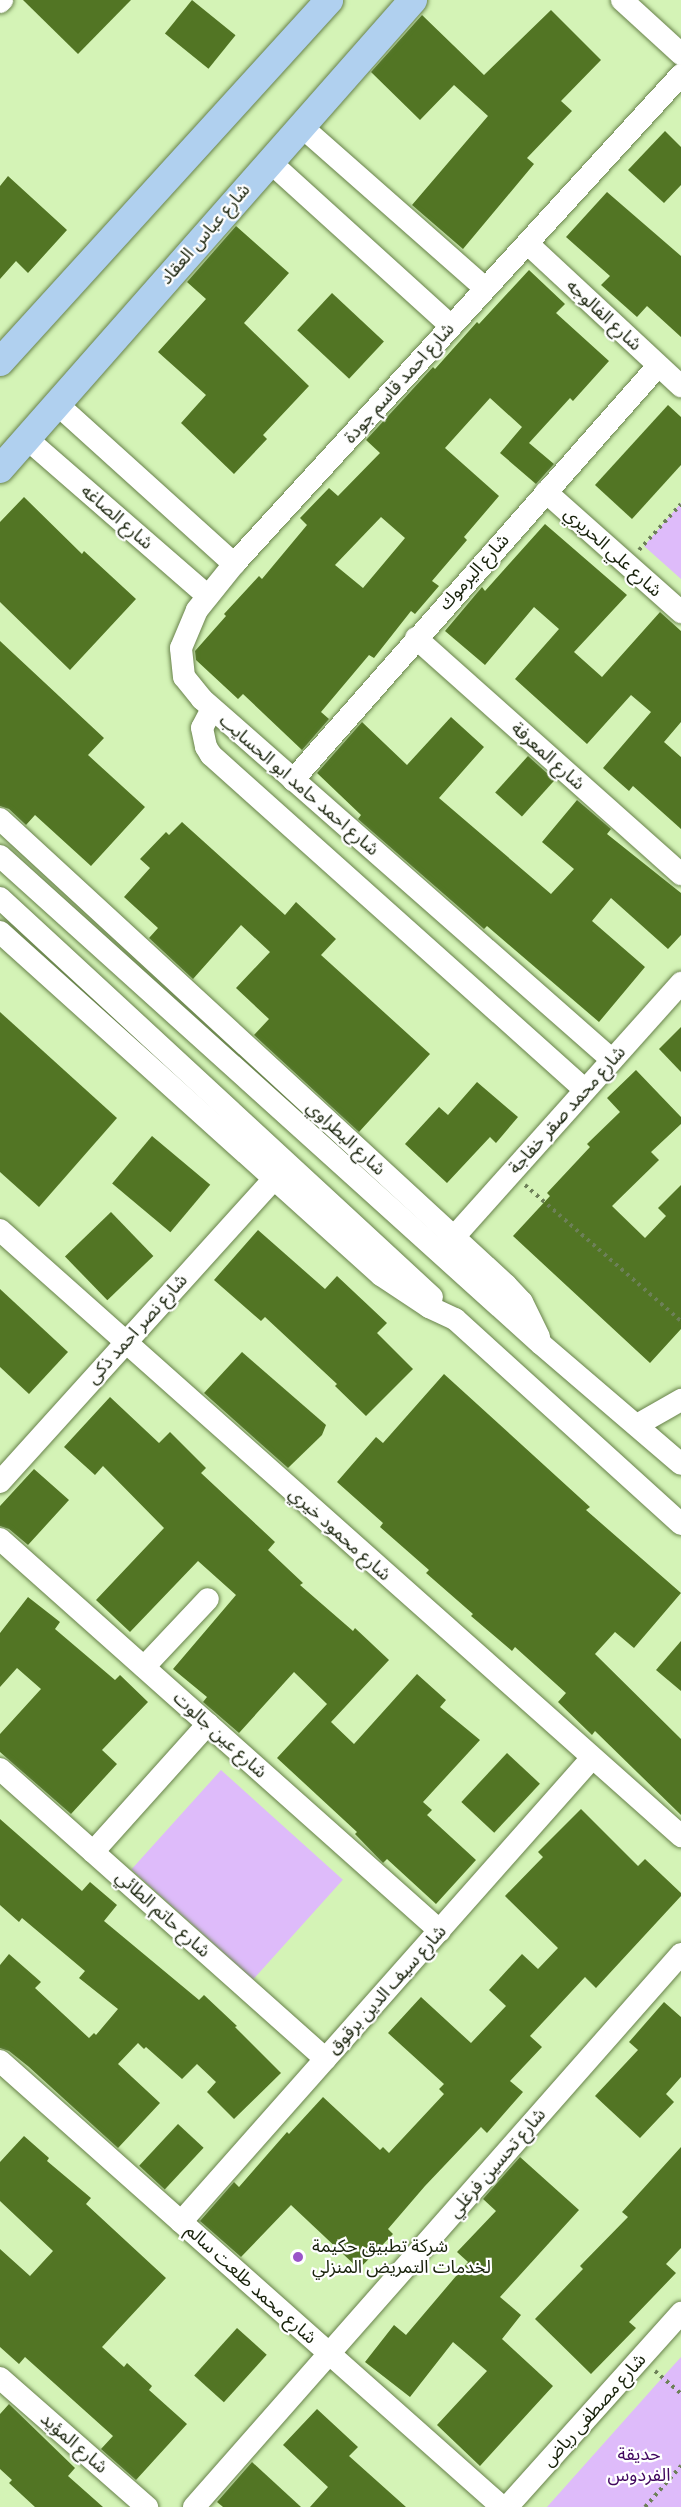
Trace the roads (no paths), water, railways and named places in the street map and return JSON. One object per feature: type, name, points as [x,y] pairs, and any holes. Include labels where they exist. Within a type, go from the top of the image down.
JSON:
[{"type":"main road","points":[[0,362],[329,0]]},
{"type":"main road","name":"شارع عباس العقاد","points":[[0,469],[413,0]]},
{"type":"street","points":[[622,0],[681,54]]},
{"type":"street","name":"شارع احمد قاسم جودة","points":[[212,709],[192,689],[184,677],[181,662],[185,634],[208,596],[234,564],[485,288],[676,91]]},
{"type":"street","points":[[301,126],[485,288]]},
{"type":"street","points":[[269,161],[451,326]]},
{"type":"street","name":"شارع الفالوجه","points":[[528,244],[681,386]]},
{"type":"street","name":"شارع اليرموك","points":[[293,780],[658,366]]},
{"type":"street","points":[[57,404],[234,564]]},
{"type":"street","name":"شارع الصاغه","points":[[26,438],[208,596]]},
{"type":"street","name":"شارع علي الحريري","points":[[546,492],[681,612]]},
{"type":"street","name":"شارع المعرفة","points":[[416,638],[681,874]]},
{"type":"street","name":"شارع احمد حامد ابو الحسايب","points":[[584,1089],[211,755],[206,747],[202,728],[212,709],[611,1059]]},
{"type":"street","name":"شارع البطراوي","points":[[0,819],[522,1302],[534,1322],[541,1344],[681,1464]]},
{"type":"street","points":[[0,856],[541,1344]]},
{"type":"street","points":[[0,898],[455,1319],[681,1524]]},
{"type":"street","points":[[0,932],[381,1275],[429,1307],[455,1319]]},
{"type":"street","name":"شارع محمد صقر خفاجة","points":[[454,1237],[681,983]]},
{"type":"street","name":"شارع نصر احمد ذكى","points":[[0,1482],[275,1178]]},
{"type":"street","name":"شارع محمود خيري","points":[[0,1230],[681,1836]]},
{"type":"street","points":[[637,1425],[681,1400]]},
{"type":"street","name":"شارع عين جالوت","points":[[0,1539],[440,1931]]},
{"type":"street","points":[[144,1667],[208,1599]]},
{"type":"street","points":[[93,1852],[208,1724]]},
{"type":"street","name":"شارع سيف الدين برقوق","points":[[181,2222],[592,1758]]},
{"type":"street","name":"شارع حاتم الطائي","points":[[0,1769],[326,2059]]},
{"type":"street","name":"شارع تحسين فرغلي","points":[[194,2507],[681,1954]]},
{"type":"street","name":"شارع محمد طلعت سالم","points":[[0,2061],[501,2507]]},
{"type":"street","name":"شارع مصطفى رياض","points":[[507,2507],[681,2313]]},
{"type":"street","name":"شارع المؤيد","points":[[0,2378],[147,2507]]},
{"type":"place","name":"شركة تطبيق حكيمة لخدمات التمريض المنزلي","points":[[298,2257]]},
{"type":"park label","name":"حديقة الفردوس","points":[[639,2465]]}]
